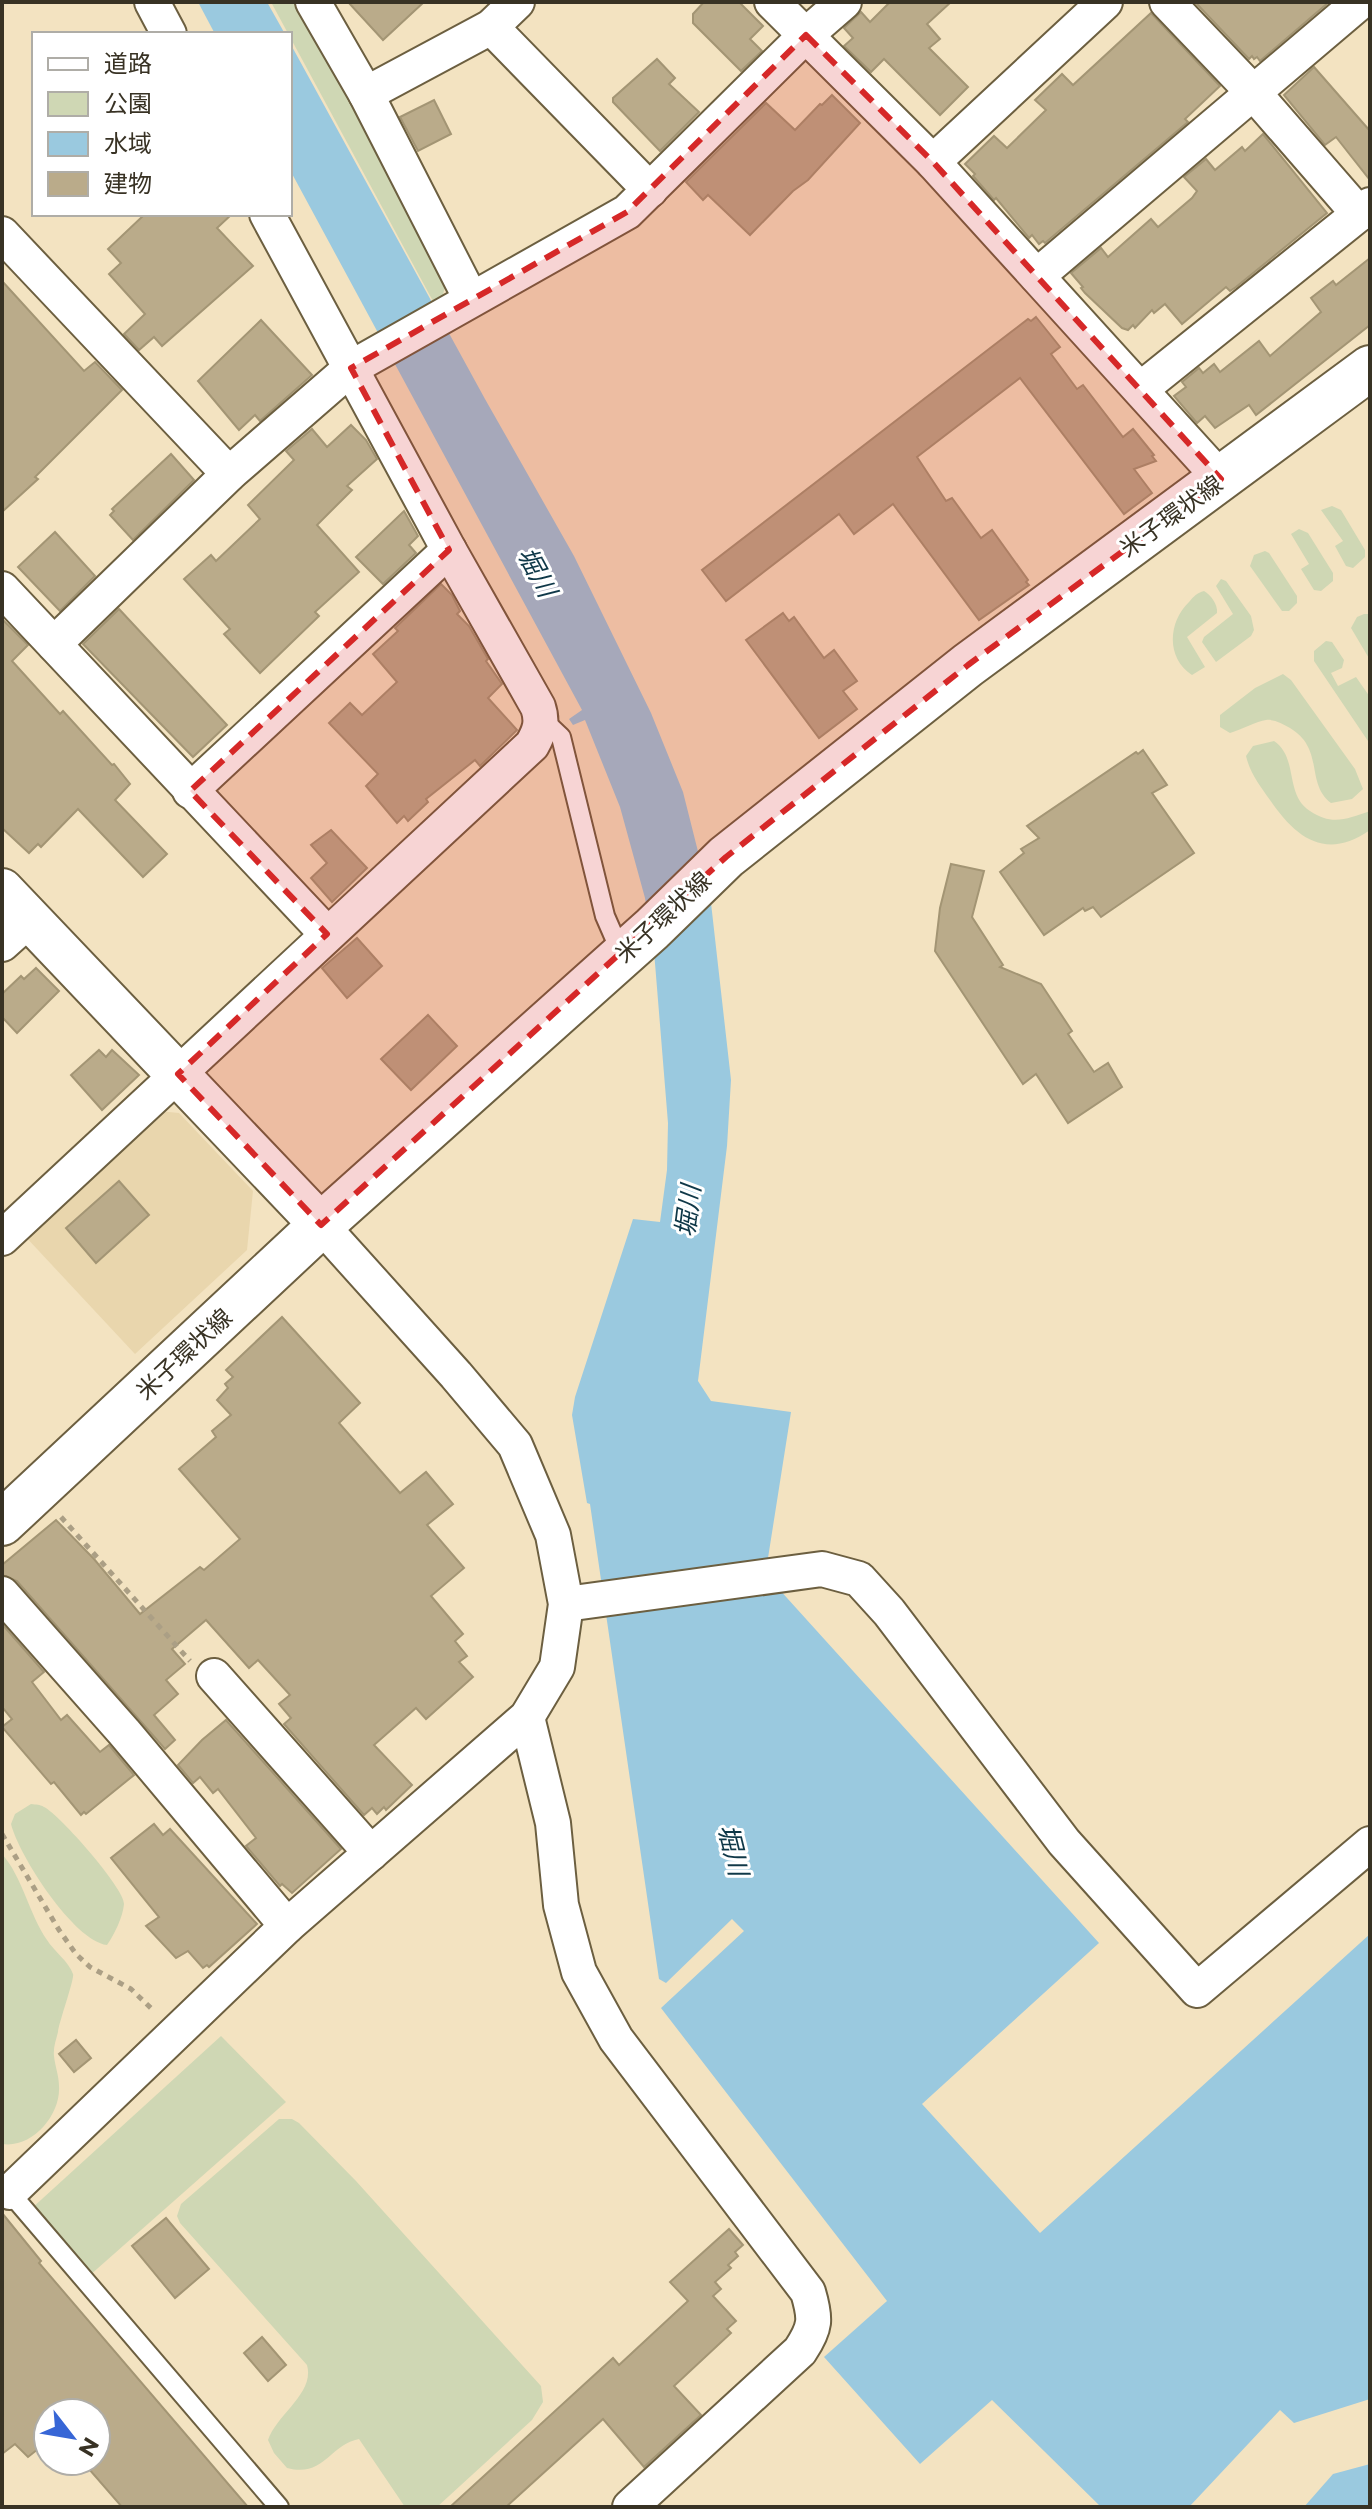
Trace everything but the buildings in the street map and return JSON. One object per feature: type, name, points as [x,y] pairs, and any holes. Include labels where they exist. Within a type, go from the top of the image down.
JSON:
[{"type":"main road","name":"米子環状線","points":[[2,1523],[321,1225],[637,942],[726,857],[968,665],[1370,368]]},
{"type":"street","points":[[152,2],[168,32]]},
{"type":"street","points":[[313,2],[366,94],[457,307]]},
{"type":"street","points":[[366,94],[491,27],[517,2]]},
{"type":"street","points":[[772,2],[933,162],[1221,479]]},
{"type":"street","points":[[54,644],[229,474],[365,359],[627,212],[806,35],[844,2]]},
{"type":"street","points":[[933,162],[1105,2]]},
{"type":"street","points":[[1141,389],[1364,209],[1167,2]]},
{"type":"street","points":[[1037,276],[1360,2]]},
{"type":"street","points":[[491,27],[650,190]]},
{"type":"street","points":[[2,1238],[532,745],[542,719],[449,550],[365,359],[268,216]]},
{"type":"street","points":[[2,234],[229,474]]},
{"type":"street","points":[[190,791],[449,550]]},
{"type":"street","points":[[2,589],[327,934]]},
{"type":"street","points":[[6,2187],[287,1926],[527,1717],[557,1667],[580,1602],[515,1445],[321,1225],[178,1074],[12,917]]},
{"type":"street","points":[[580,1602],[822,1569],[859,1579],[889,1612],[1064,1842],[1197,1990],[1370,1844]]},
{"type":"street","points":[[2,1594],[163,1777],[287,1926]]},
{"type":"street","points":[[214,1676],[371,1853]]},
{"type":"street","points":[[527,1717],[553,1823],[561,1905],[579,1972],[616,2039],[808,2292],[815,2315],[812,2334],[800,2351],[630,2507]]},
{"type":"lane","points":[[542,719],[561,737],[605,916],[637,942]]},
{"type":"lane","points":[[6,2187],[279,2507]]},
{"type":"path","points":[[58,1513],[207,1680],[214,1676]]},
{"type":"path","points":[[2,1834],[76,1954],[90,1967],[131,1989],[178,2030]]},
{"type":"highlighted area","points":[[806,35],[933,162],[1221,479],[968,665],[726,857],[321,1225],[178,1074],[327,934],[190,791],[449,550],[351,368],[627,212]]},
{"type":"shaded area","points":[[158,1111],[179,1113],[253,1191],[247,1250],[135,1354],[24,1235]]},
{"type":"green space","points":[[271,2],[297,2],[447,278],[442,299],[434,303],[292,41],[292,32],[287,32]]},
{"type":"green space","points":[[1332,506],[1341,510],[1365,550],[1365,557],[1353,568],[1346,566],[1335,546],[1343,541],[1321,510]]},
{"type":"green space","points":[[1299,529],[1308,533],[1333,573],[1333,581],[1321,591],[1314,590],[1301,569],[1309,564],[1291,534]]},
{"type":"green space","points":[[1265,551],[1297,596],[1297,603],[1289,611],[1282,611],[1250,566],[1254,555]]},
{"type":"green space","points":[[1221,579],[1226,581],[1251,616],[1254,630],[1251,636],[1216,662],[1202,642],[1233,614],[1216,586]]},
{"type":"green space","points":[[1204,591],[1214,600],[1217,613],[1187,637],[1205,667],[1192,675],[1184,668],[1174,650],[1174,629],[1182,610],[1194,596]]},
{"type":"green space","points":[[1370,614],[1370,660],[1351,628],[1357,617]]},
{"type":"green space","points":[[1326,641],[1332,642],[1344,660],[1342,668],[1331,673],[1338,686],[1356,677],[1370,697],[1370,744],[1314,661],[1314,651]]},
{"type":"green space","points":[[1283,674],[1291,680],[1355,769],[1363,789],[1352,799],[1331,803],[1323,795],[1308,746],[1301,736],[1287,726],[1269,720],[1230,733],[1220,727],[1220,715],[1255,688]]},
{"type":"green space","points":[[1274,741],[1287,757],[1302,804],[1318,816],[1333,820],[1370,811],[1370,830],[1339,844],[1326,844],[1313,841],[1290,825],[1259,784],[1246,756],[1253,746]]},
{"type":"green space","points":[[31,1804],[44,1807],[63,1823],[90,1852],[121,1896],[124,1904],[122,1914],[107,1945],[79,1929],[64,1913],[25,1856],[11,1824],[15,1814]]},
{"type":"green space","points":[[2,1854],[15,1874],[41,1930],[73,1974],[54,2047],[59,2086],[55,2108],[34,2135],[13,2144],[2,2144]]},
{"type":"green space","points":[[221,2036],[286,2102],[89,2276],[31,2209]]},
{"type":"green space","points":[[279,2119],[292,2119],[299,2123],[356,2181],[541,2386],[543,2402],[532,2420],[437,2507],[405,2507],[359,2439],[340,2447],[318,2465],[299,2470],[287,2468],[268,2440],[306,2385],[307,2365],[177,2216],[181,2204]]},
{"type":"water","points":[[198,2],[267,2],[284,32],[214,32]]},
{"type":"water","name":"堀川","points":[[292,47],[574,556],[651,713],[683,792],[711,903],[731,1080],[727,1146],[698,1381],[711,1401],[791,1412],[768,1558],[778,1588],[1099,1943],[922,2104],[1040,2233],[1370,1934],[1370,2399],[1294,2423],[1280,2410],[1189,2507],[1101,2507],[992,2400],[920,2464],[824,2357],[887,2301],[661,2008],[744,1931],[732,1919],[666,1983],[659,1979],[590,1504],[587,1503],[572,1415],[575,1397],[633,1219],[660,1222],[667,1170],[668,1123],[654,951],[645,898],[620,807],[585,720],[573,725],[569,719],[582,710],[292,174]]},
{"type":"water","points":[[1370,2464],[1370,2507],[1304,2507],[1333,2474]]}]
